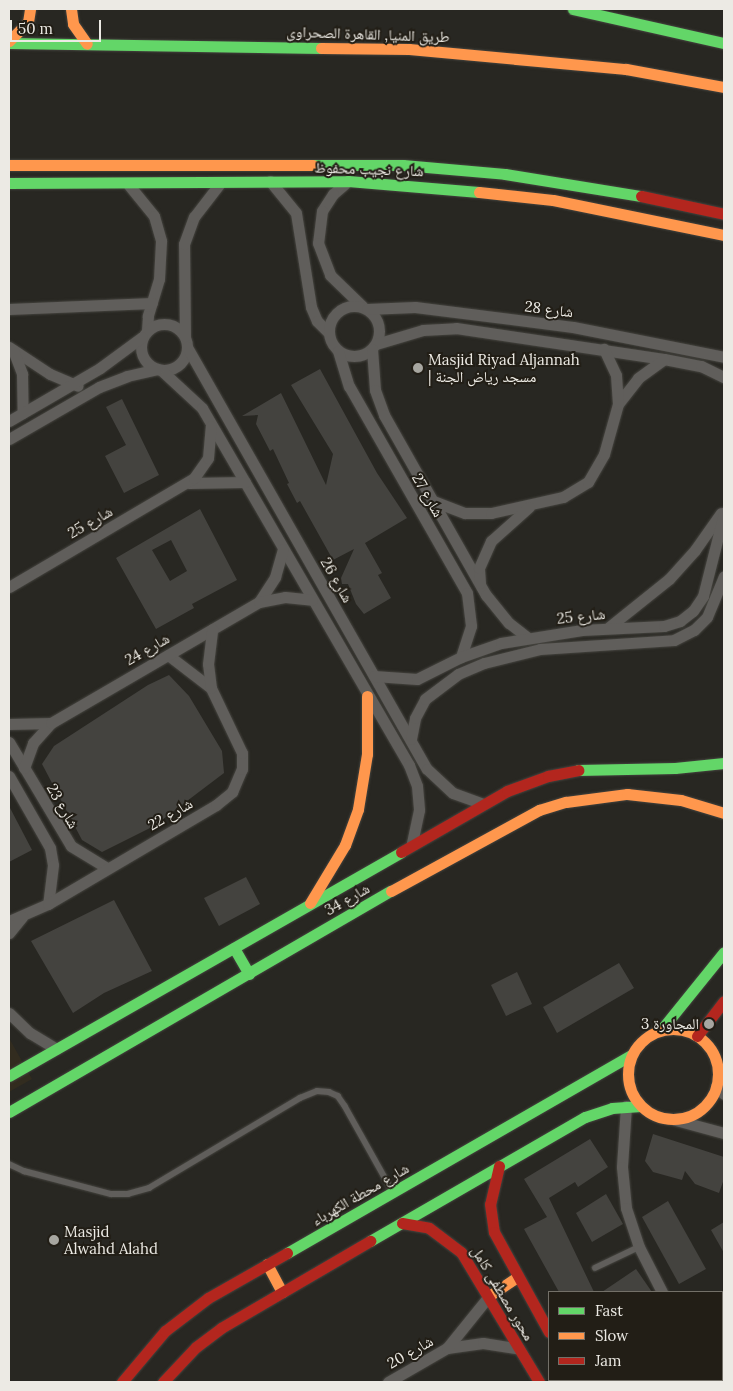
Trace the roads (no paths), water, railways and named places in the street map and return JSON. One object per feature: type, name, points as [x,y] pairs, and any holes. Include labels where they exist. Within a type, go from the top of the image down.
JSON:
[{"type":"main road","points":[[9,42],[20,33],[28,22],[30,9]]},
{"type":"main road","points":[[72,9],[73,24],[87,44]]},
{"type":"main road","points":[[573,9],[724,42]]},
{"type":"main road","name":"طريق المنيا, القاهرة الصحراوى","points":[[9,42],[330,46],[476,54],[626,69],[724,87]]},
{"type":"main road","name":"شارع نجيب محفوظ","points":[[9,165],[403,165],[556,181],[609,189],[724,214]]},
{"type":"main road","name":"شارع نجيب محفوظ","points":[[9,183],[128,184],[348,181],[451,187],[553,200],[724,235]]},
{"type":"main road","points":[[553,200],[556,181]]},
{"type":"main road","points":[[310,904],[344,845],[358,809],[367,754],[366,696]]},
{"type":"main road","name":"شارع 34","points":[[9,1076],[412,844],[484,804],[528,783],[568,771],[724,763]]},
{"type":"main road","name":"شارع 34","points":[[9,1112],[408,880],[539,810],[566,802],[628,794],[681,800],[724,813]]},
{"type":"main road","points":[[234,948],[249,974]]},
{"type":"main road","points":[[661,1030],[724,952]]},
{"type":"main road","points":[[697,1036],[724,1001]]},
{"type":"main road","points":[[680,1029],[697,1036],[713,1052],[720,1090],[700,1110],[672,1119],[655,1115],[641,1106],[628,1082],[631,1055],[649,1035],[661,1030],[680,1029]]},
{"type":"main road","name":"شارع محطة الكهرباء","points":[[122,1382],[145,1352],[185,1314],[267,1264],[631,1055]]},
{"type":"main road","points":[[163,1382],[208,1337],[499,1166],[585,1118],[626,1106],[641,1106]]},
{"type":"main road","name":"محور مصطفى كامل","points":[[499,1166],[491,1190],[491,1218],[498,1245],[548,1330]]},
{"type":"main road","name":"محور مصطفى كامل","points":[[402,1223],[429,1228],[452,1242],[469,1263],[538,1382]]},
{"type":"main road","points":[[267,1264],[282,1292]]},
{"type":"main road","points":[[488,1296],[517,1277]]},
{"type":"street","points":[[270,181],[296,213],[311,307],[317,321],[328,332],[338,351],[351,356],[374,347],[379,324],[330,275],[318,243],[322,211],[333,194],[348,181]]},
{"type":"street","name":"شارع 26","points":[[221,182],[194,217],[184,244],[186,342],[275,503],[421,758],[444,787],[462,798],[484,804]]},
{"type":"street","points":[[128,184],[148,204],[159,228],[160,266],[145,334],[142,357],[159,370]]},
{"type":"street","points":[[9,309],[152,303]]},
{"type":"street","name":"شارع 28","points":[[365,308],[416,307],[523,321],[622,336],[724,357]]},
{"type":"street","points":[[328,332],[332,318],[342,308],[365,308]]},
{"type":"street","points":[[520,336],[523,321]]},
{"type":"street","points":[[9,421],[115,359],[145,334],[167,324],[186,342],[179,364],[127,376],[84,396],[9,440]]},
{"type":"street","name":"شارع 28","points":[[374,347],[407,333],[440,329],[520,336],[664,359],[701,366],[724,377]]},
{"type":"street","name":"شارع 27","points":[[374,347],[375,390],[384,415],[480,585],[501,614],[528,638]]},
{"type":"street","points":[[11,348],[50,374],[75,383],[84,396]]},
{"type":"street","points":[[11,348],[22,374],[23,412]]},
{"type":"street","points":[[432,501],[453,510],[476,514],[531,505],[572,493],[594,475],[604,454],[618,404],[616,375],[604,350]]},
{"type":"street","name":"شارع 27","points":[[338,351],[345,378],[467,593],[472,626],[461,657]]},
{"type":"street","points":[[701,366],[705,354]]},
{"type":"street","points":[[618,404],[638,378],[664,359]]},
{"type":"street","name":"شارع 26","points":[[159,370],[187,391],[210,422],[366,696],[409,764],[419,798],[418,821],[412,844]]},
{"type":"street","points":[[370,424],[384,415]]},
{"type":"street","name":"شارع 25","points":[[9,587],[187,483],[208,458],[212,440],[210,422]]},
{"type":"street","name":"شارع 25","points":[[187,483],[245,482]]},
{"type":"street","points":[[262,511],[275,503]]},
{"type":"street","points":[[467,593],[480,585],[479,568],[491,541],[531,505]]},
{"type":"street","points":[[610,627],[655,592],[682,565],[724,507]]},
{"type":"street","name":"شارع 25","points":[[374,676],[417,679],[461,657],[487,647],[528,638],[610,627],[647,627],[680,621],[699,604],[724,513]]},
{"type":"street","name":"شارع 24","points":[[259,602],[276,577],[283,549]]},
{"type":"street","name":"شارع 25","points":[[410,740],[415,718],[425,699],[451,678],[484,663],[522,652],[569,645],[674,640],[701,624],[712,610],[724,576]]},
{"type":"street","name":"شارع 24","points":[[24,768],[33,743],[51,723],[212,629],[259,602],[285,597],[312,600]]},
{"type":"street","points":[[647,627],[648,642]]},
{"type":"street","name":"شارع 22","points":[[9,921],[22,917],[48,904],[216,805],[237,785],[242,769],[240,745],[211,688],[208,652],[212,629]]},
{"type":"street","name":"شارع 22","points":[[168,655],[211,688]]},
{"type":"street","points":[[445,666],[451,678]]},
{"type":"street","name":"شارع 24","points":[[9,724],[51,723]]},
{"type":"street","name":"شارع 23","points":[[9,742],[50,814],[71,846],[107,868]]},
{"type":"street","points":[[409,764],[421,758]]},
{"type":"street","points":[[9,776],[52,856],[48,904]]},
{"type":"street","points":[[35,824],[50,814]]},
{"type":"street","name":"شارع 22","points":[[9,933],[22,917]]},
{"type":"street","points":[[9,1013],[30,1033],[57,1049]]},
{"type":"street","points":[[626,1106],[623,1188],[639,1247],[661,1291]]},
{"type":"street","points":[[672,1119],[724,1133]]},
{"type":"street","name":"شارع 20","points":[[388,1382],[447,1348],[488,1296]]},
{"type":"street","name":"شارع 20","points":[[447,1348],[483,1343],[519,1349]]},
{"type":"lane","points":[[9,1164],[24,1171],[111,1194],[128,1194],[149,1188],[300,1098],[317,1092],[329,1092],[338,1096],[345,1106],[393,1192]]},
{"type":"lane","points":[[595,1268],[639,1247]]},
{"type":"place","name":"Masjid Riyad Aljannah | مسجد رياض الجنة","points":[[418,368]]},
{"type":"place","name":"المجاورة 3","points":[[709,1024]]},
{"type":"place","name":"Masjid Alwahd Alahd","points":[[54,1240]]}]
